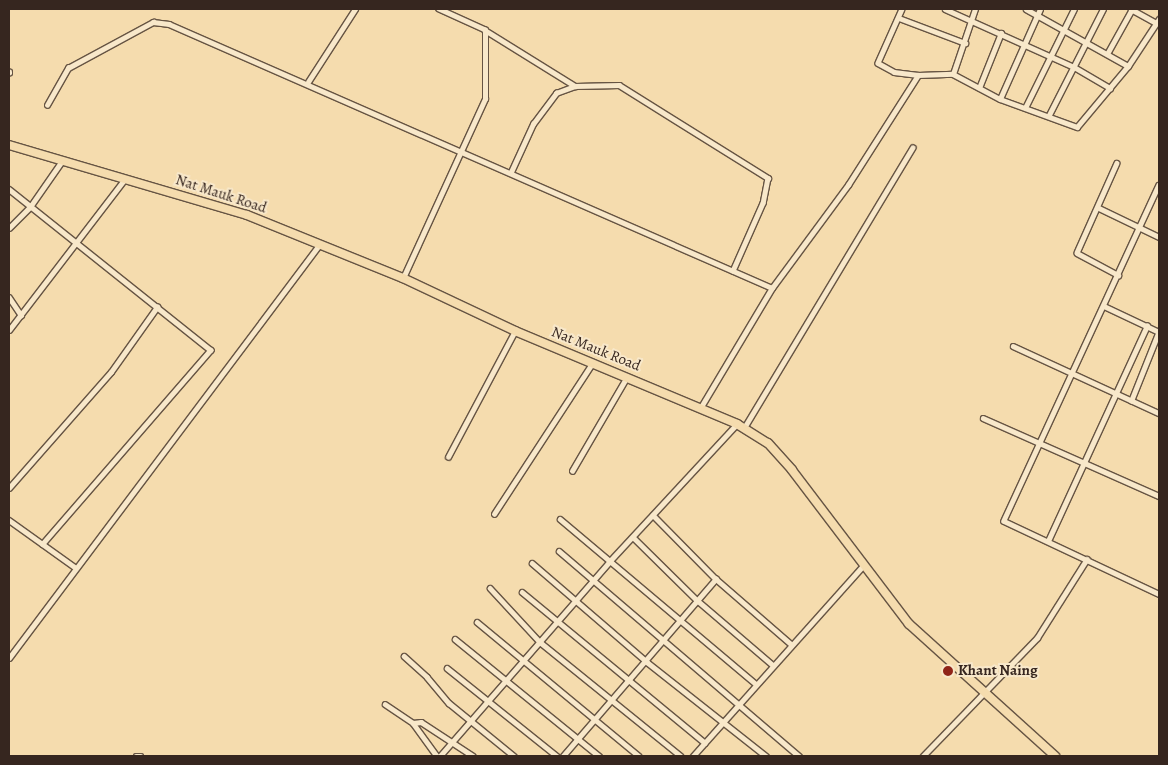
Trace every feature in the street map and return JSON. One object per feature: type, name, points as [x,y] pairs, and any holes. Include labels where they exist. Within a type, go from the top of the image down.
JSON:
[{"type":"highway","name":"Nat Mauk Road","points":[[9,145],[247,215],[403,278],[514,330],[701,407],[744,428],[768,443],[792,470],[863,566],[910,624],[1050,755]]},
{"type":"street","points":[[308,82],[355,9]]},
{"type":"street","points":[[439,9],[484,30],[575,86]]},
{"type":"street","points":[[902,9],[878,63],[894,72],[918,75],[953,74],[1000,98],[1077,127],[1128,66],[1158,21],[1132,9],[1107,54]]},
{"type":"street","points":[[945,9],[972,19],[1026,44],[1074,67],[1110,88]]},
{"type":"street","points":[[953,74],[975,9]]},
{"type":"street","points":[[1026,9],[1038,11],[1064,29],[1128,66]]},
{"type":"street","points":[[1025,108],[1074,9]]},
{"type":"street","points":[[1049,116],[1103,9]]},
{"type":"street","points":[[1000,98],[1026,44],[1038,11]]},
{"type":"street","points":[[898,18],[965,43]]},
{"type":"street","points":[[47,105],[68,68],[153,22],[169,24],[308,82],[772,288]]},
{"type":"street","points":[[403,278],[485,99],[484,30]]},
{"type":"street","points":[[979,88],[1001,33]]},
{"type":"street","points":[[701,407],[772,288],[848,185],[918,75]]},
{"type":"street","points":[[511,172],[546,102],[556,93],[575,86],[619,85],[768,178],[763,203],[733,271]]},
{"type":"street","points":[[744,428],[912,148]]},
{"type":"street","points":[[9,228],[30,206],[62,161]]},
{"type":"street","points":[[1118,163],[1099,208],[1077,252],[1118,275]]},
{"type":"street","points":[[9,330],[126,179]]},
{"type":"street","points":[[1159,185],[1004,520],[1159,594]]},
{"type":"street","points":[[9,189],[211,350],[43,544]]},
{"type":"street","points":[[1099,208],[1159,236]]},
{"type":"street","points":[[9,658],[320,244]]},
{"type":"street","points":[[9,297],[21,315]]},
{"type":"street","points":[[1104,306],[1159,331],[1131,400]]},
{"type":"street","points":[[9,488],[111,372],[157,307]]},
{"type":"street","points":[[1048,541],[1147,326]]},
{"type":"street","points":[[448,456],[514,330]]},
{"type":"street","points":[[1013,346],[1159,413]]},
{"type":"street","points":[[494,514],[593,362]]},
{"type":"street","points":[[572,471],[627,377]]},
{"type":"street","points":[[983,418],[1159,496]]},
{"type":"street","points":[[385,704],[413,723],[439,756],[609,562],[737,424]]},
{"type":"street","points":[[653,515],[716,579],[791,644]]},
{"type":"street","points":[[560,520],[756,684]]},
{"type":"street","points":[[9,528],[11,521],[76,568]]},
{"type":"street","points":[[633,537],[698,601],[773,665]]},
{"type":"street","points":[[559,551],[800,756]]},
{"type":"street","points":[[923,756],[982,691],[1037,638],[1087,559]]},
{"type":"street","points":[[532,563],[647,662],[766,756]]},
{"type":"street","points":[[693,756],[791,644],[863,566]]},
{"type":"street","points":[[563,756],[630,682],[716,579]]},
{"type":"street","points":[[490,588],[540,642],[681,756]]},
{"type":"street","points":[[522,592],[705,743]]},
{"type":"street","points":[[477,622],[522,662],[639,756]]},
{"type":"street","points":[[455,639],[599,756]]},
{"type":"street","points":[[404,656],[470,722],[514,756]]},
{"type":"street","points":[[447,668],[557,756]]},
{"type":"street","points":[[413,723],[421,722],[454,741],[473,756]]},
{"type":"street","points":[[136,756],[141,756]]},
{"type":"place","name":"Khant Naing","points":[[948,671]]}]
